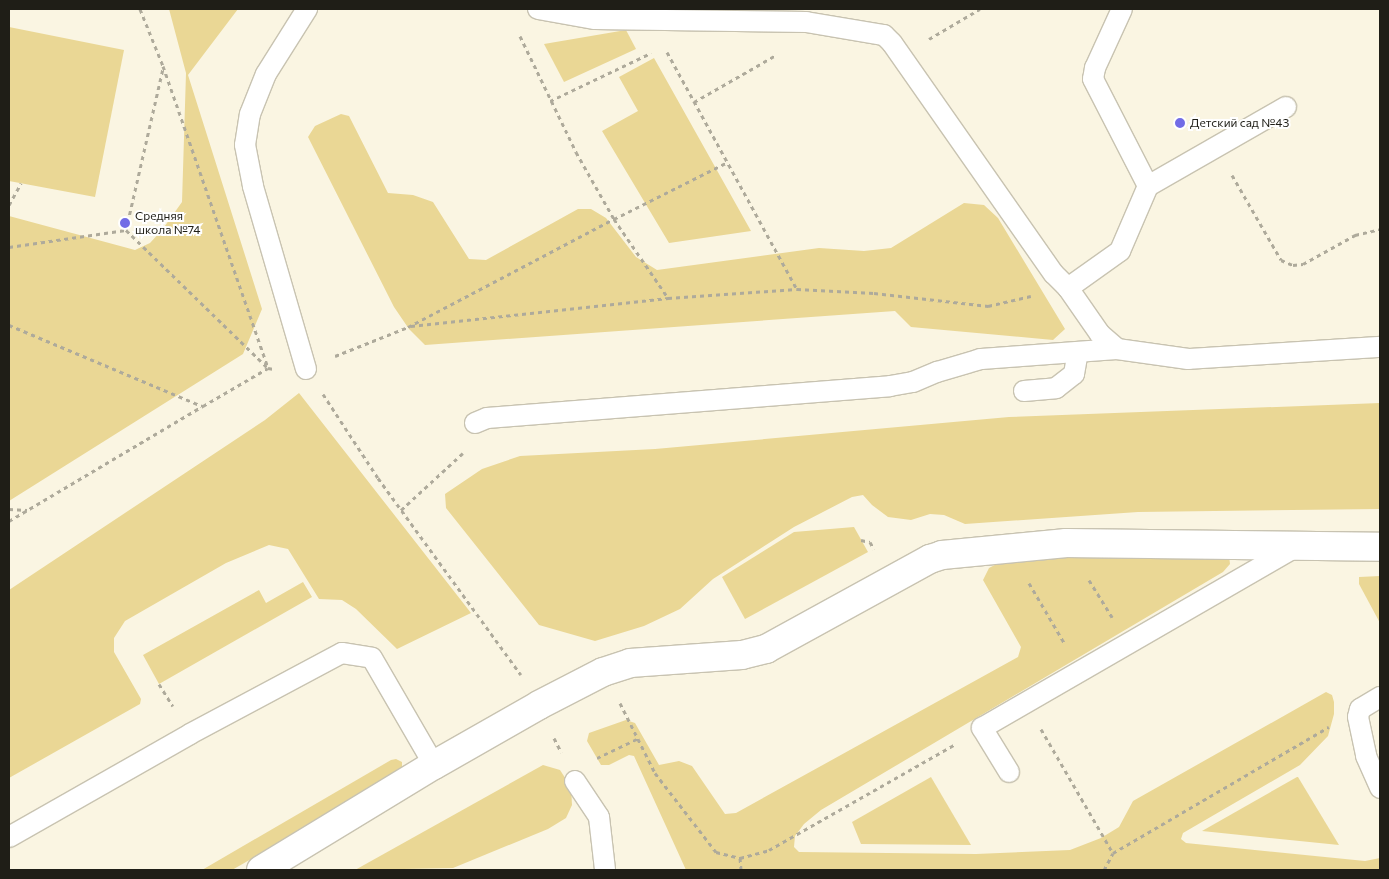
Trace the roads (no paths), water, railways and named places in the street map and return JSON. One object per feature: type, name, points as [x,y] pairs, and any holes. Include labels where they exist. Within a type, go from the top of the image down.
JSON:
[{"type":"street","points":[[261,870],[434,765],[538,706],[603,672],[630,663],[742,655],[766,649],[930,559],[942,555],[1066,543],[1380,547]]},
{"type":"lane","points":[[306,369],[253,186],[245,145],[250,114],[266,74],[307,9]]},
{"type":"lane","points":[[538,9],[595,19],[806,22],[825,27],[884,35],[898,52],[1054,274],[1068,288],[1100,334],[1117,349]]},
{"type":"lane","points":[[1122,9],[1095,68],[1093,80],[1148,186]]},
{"type":"lane","points":[[1068,288],[1120,251],[1148,186],[1286,107]]},
{"type":"lane","points":[[475,423],[487,418],[890,386],[913,382],[981,359],[1117,349],[1188,359],[1380,347]]},
{"type":"lane","points":[[1024,391],[1056,388],[1074,374],[1078,352]]},
{"type":"lane","points":[[1010,772],[982,728],[1298,546]]},
{"type":"lane","points":[[9,837],[190,734],[342,653],[372,658],[434,765]]},
{"type":"lane","points":[[1380,697],[1360,709],[1358,717],[1366,756],[1380,788]]},
{"type":"lane","points":[[576,781],[599,817],[605,870]]},
{"type":"place","name":"Детский сад №43","points":[[1180,123]]},
{"type":"place","name":"Средняя школа №74","points":[[125,223]]}]
